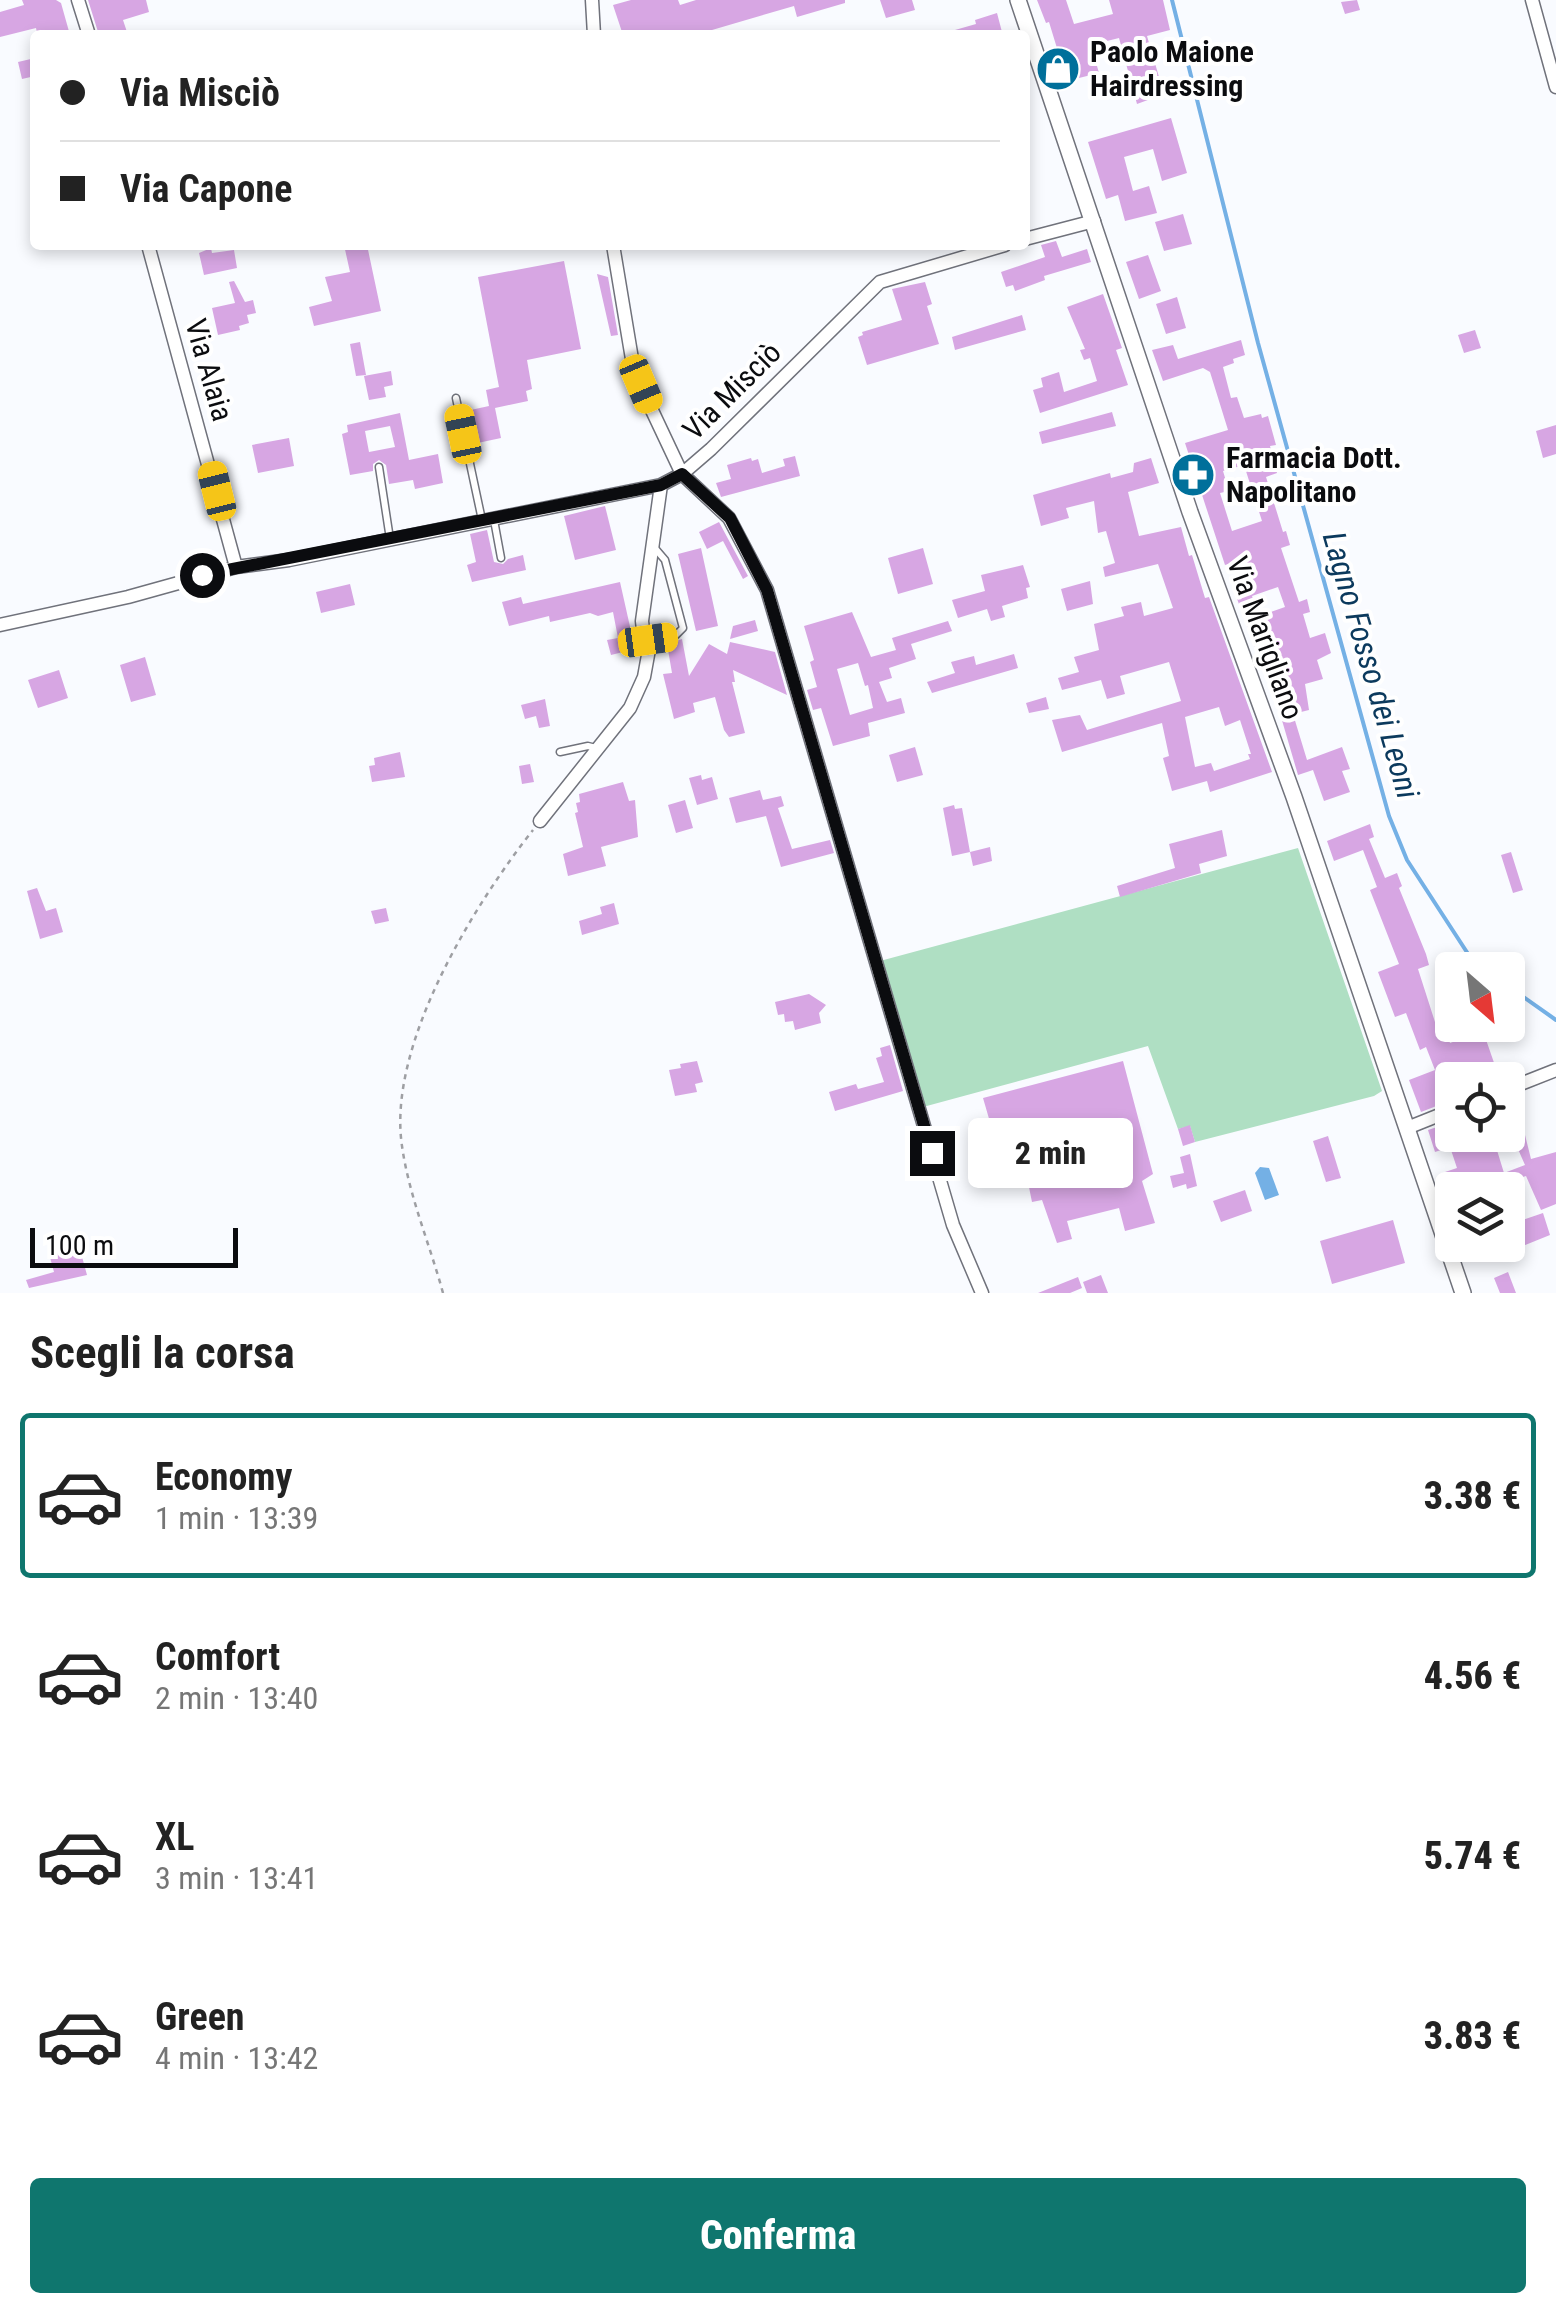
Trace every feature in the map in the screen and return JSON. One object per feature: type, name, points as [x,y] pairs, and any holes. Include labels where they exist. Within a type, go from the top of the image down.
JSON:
[{"type":"street","points":[[78,0],[87,30]]},
{"type":"street","points":[[592,0],[594,30]]},
{"type":"street","name":"Via Marigliano","points":[[1018,0],[1028,30]]},
{"type":"street","points":[[1532,0],[1556,86]]},
{"type":"street","name":"Via Marigliano","points":[[1030,35],[1190,512],[1294,797],[1406,1128],[1435,1198]]},
{"type":"street","points":[[1030,238],[1094,221]]},
{"type":"street","name":"Via Alaia","points":[[149,250],[236,567]]},
{"type":"street","points":[[614,250],[633,365],[682,474],[730,518],[767,590],[953,1225],[982,1293]]},
{"type":"street","name":"Via Misciò","points":[[0,625],[236,567],[661,485],[682,474],[880,282],[988,250]]},
{"type":"street","points":[[540,821],[630,708],[644,677],[650,650],[642,620],[661,485]]},
{"type":"street","points":[[1525,1082],[1556,1070]]},
{"type":"street","points":[[1406,1128],[1435,1117]]},
{"type":"street","name":"Via Marigliano","points":[[1456,1262],[1464,1293]]},
{"type":"lane","points":[[456,398],[500,558]]},
{"type":"lane","points":[[379,468],[390,540]]},
{"type":"lane","points":[[648,640],[675,636],[683,628],[665,560],[653,546]]},
{"type":"lane","points":[[560,752],[588,746],[598,749]]},
{"type":"path","points":[[444,1293],[402,1147],[404,1072],[415,1036],[473,916],[500,872],[540,821]]},
{"type":"green space","points":[[1298,848],[1382,1091],[1195,1142],[1190,1126],[1178,1129],[1148,1046],[923,1107],[880,961]]},
{"type":"water","points":[[1260,1167],[1269,1168],[1279,1195],[1265,1200],[1255,1173]]},
{"type":"building","points":[[22,0],[56,0],[61,3],[69,30],[36,28],[0,37],[0,12],[24,5]]},
{"type":"building","points":[[88,0],[146,0],[149,12],[123,20],[126,30],[97,30]]},
{"type":"building","points":[[631,0],[678,0],[680,5],[696,0],[845,0],[797,17],[794,6],[712,30],[621,30],[613,5]]},
{"type":"building","points":[[880,0],[912,0],[915,10],[886,18]]},
{"type":"building","points":[[1037,0],[1066,0],[1074,24],[1113,14],[1109,0],[1163,0],[1170,30],[1147,36],[1164,94],[1137,104],[1119,38],[1091,45],[1099,73],[1067,81],[1049,22],[1046,23]]},
{"type":"building","points":[[1357,0],[1360,10],[1345,14],[1341,2]]},
{"type":"building","points":[[997,13],[1001,30],[955,30],[976,24],[975,20]]},
{"type":"building","points":[[30,59],[30,77],[22,79],[18,62]]},
{"type":"building","points":[[1171,118],[1187,173],[1162,181],[1153,149],[1124,157],[1133,191],[1149,186],[1157,213],[1125,221],[1118,195],[1106,199],[1088,142]]},
{"type":"building","points":[[1183,214],[1192,244],[1164,251],[1155,222]]},
{"type":"building","points":[[1056,241],[1062,257],[1087,249],[1091,262],[1044,276],[1045,280],[1015,291],[1013,285],[1006,287],[1001,272],[1045,257],[1041,245]]},
{"type":"building","points":[[234,250],[237,268],[204,275],[199,253]]},
{"type":"building","points":[[345,250],[368,250],[381,311],[314,326],[309,307],[332,301],[325,277],[350,272]]},
{"type":"building","points":[[1148,255],[1161,291],[1139,299],[1126,262]]},
{"type":"building","points":[[564,261],[581,349],[527,360],[532,389],[526,391],[528,401],[495,408],[501,438],[473,444],[466,411],[489,406],[486,390],[499,387],[478,277]]},
{"type":"building","points":[[597,274],[608,277],[618,335],[611,336]]},
{"type":"building","points":[[234,281],[245,302],[253,300],[256,313],[247,315],[249,323],[239,326],[240,330],[218,335],[212,308],[235,303],[229,282]]},
{"type":"building","points":[[925,282],[932,304],[927,306],[939,344],[867,365],[858,337],[862,332],[902,320],[892,289]]},
{"type":"building","points":[[1103,294],[1122,348],[1116,350],[1128,385],[1040,413],[1033,390],[1043,387],[1041,378],[1059,372],[1064,392],[1097,381],[1090,358],[1084,360],[1080,350],[1085,349],[1067,307]]},
{"type":"building","points":[[1177,297],[1186,328],[1166,334],[1156,304]]},
{"type":"building","points":[[1022,315],[1026,330],[955,350],[952,337]]},
{"type":"building","points":[[1475,330],[1481,348],[1464,353],[1458,335]]},
{"type":"building","points":[[1241,340],[1245,355],[1223,367],[1231,398],[1237,397],[1244,418],[1268,416],[1276,445],[1270,446],[1277,473],[1266,477],[1290,545],[1281,548],[1299,602],[1307,599],[1310,612],[1303,614],[1310,638],[1325,633],[1331,653],[1317,660],[1323,679],[1305,684],[1309,710],[1293,714],[1307,760],[1342,747],[1350,769],[1342,771],[1350,792],[1324,801],[1313,770],[1298,775],[1233,588],[1240,586],[1232,563],[1225,565],[1185,443],[1228,430],[1210,372],[1203,368],[1163,381],[1152,350],[1173,345],[1178,359]],"holes":[[[1244,465],[1262,521],[1232,531],[1220,493],[1229,491],[1223,471]],[[1278,587],[1285,607],[1259,616],[1252,596]]]},
{"type":"building","points":[[360,342],[366,375],[356,376],[350,344]]},
{"type":"building","points":[[391,371],[393,385],[384,387],[386,397],[369,400],[364,376]]},
{"type":"building","points":[[1112,412],[1116,426],[1042,444],[1039,432]]},
{"type":"building","points":[[400,413],[409,460],[438,454],[443,483],[415,489],[413,480],[389,484],[386,465],[379,460],[373,464],[373,471],[350,475],[342,434],[348,432],[347,425]],"holes":[[[390,426],[395,447],[369,452],[365,431]]]},
{"type":"building","points":[[1556,425],[1556,454],[1543,458],[1536,431]]},
{"type":"building","points":[[289,438],[294,466],[258,473],[252,445]]},
{"type":"building","points":[[795,456],[800,476],[721,497],[716,483],[731,479],[727,465],[758,459],[762,473],[785,466],[783,459]]},
{"type":"building","points":[[1151,458],[1159,483],[1128,492],[1139,536],[1181,527],[1272,772],[1210,792],[1207,781],[1172,791],[1163,758],[1169,756],[1162,723],[1062,752],[1052,720],[1080,715],[1087,730],[1181,701],[1169,662],[1120,676],[1125,694],[1107,699],[1101,680],[1062,690],[1058,678],[1079,672],[1074,657],[1099,650],[1094,624],[1124,616],[1121,607],[1141,602],[1144,616],[1173,608],[1158,564],[1105,577],[1103,567],[1115,563],[1106,531],[1098,533],[1094,501],[1066,508],[1069,518],[1041,526],[1033,495],[1110,473],[1111,478],[1133,472],[1134,463]],"holes":[[[1219,707],[1225,726],[1240,720],[1250,759],[1214,771],[1211,763],[1195,767],[1185,717]]]},
{"type":"building","points":[[605,506],[616,550],[575,560],[564,516]]},
{"type":"building","points":[[719,522],[748,576],[743,579],[723,541],[707,549],[699,532]]},
{"type":"building","points":[[487,530],[494,562],[503,564],[523,555],[526,570],[472,582],[467,565],[476,562],[470,534]]},
{"type":"building","points":[[701,548],[718,626],[696,631],[678,554]]},
{"type":"building","points":[[923,548],[933,584],[898,594],[888,558]]},
{"type":"building","points":[[1023,565],[1030,587],[1026,588],[1028,598],[1002,606],[1005,617],[991,621],[987,609],[958,618],[952,600],[985,591],[981,575]]},
{"type":"building","points":[[1090,581],[1093,604],[1067,611],[1061,589]]},
{"type":"building","points":[[620,582],[635,649],[611,655],[607,640],[618,638],[613,612],[550,622],[549,616],[509,626],[502,602],[521,597],[523,604]]},
{"type":"building","points":[[350,584],[355,605],[321,613],[316,592]]},
{"type":"building","points":[[852,612],[871,657],[896,650],[892,638],[948,621],[952,631],[911,644],[916,659],[889,668],[892,678],[879,682],[887,702],[901,698],[905,713],[868,723],[870,736],[833,746],[821,708],[813,710],[807,690],[817,687],[804,626]],"holes":[[[858,663],[865,686],[868,685],[873,708],[850,715],[837,669]]]},
{"type":"building","points":[[755,620],[758,631],[730,639],[733,626]]},
{"type":"building","points":[[682,639],[689,676],[709,644],[727,654],[730,642],[775,652],[787,695],[733,670],[732,682],[745,733],[729,737],[715,697],[693,703],[695,712],[674,719],[663,674],[672,673],[667,644]]},
{"type":"building","points":[[1014,654],[1018,668],[932,693],[927,682],[955,673],[951,662],[974,656],[976,665]]},
{"type":"building","points":[[145,657],[156,695],[131,702],[120,665]]},
{"type":"building","points":[[59,670],[68,698],[38,708],[28,680]]},
{"type":"building","points":[[1046,697],[1049,709],[1029,713],[1026,703]]},
{"type":"building","points":[[545,699],[550,726],[539,728],[536,716],[525,719],[521,705]]},
{"type":"building","points":[[915,747],[923,775],[897,782],[889,755]]},
{"type":"building","points":[[400,752],[405,777],[372,782],[369,766],[375,765],[374,758]]},
{"type":"building","points":[[530,764],[534,782],[522,784],[519,766]]},
{"type":"building","points":[[701,775],[702,780],[712,777],[718,799],[697,805],[689,778]]},
{"type":"building","points":[[623,782],[629,801],[635,800],[638,837],[601,847],[606,866],[568,876],[563,854],[583,847],[575,813],[579,794]]},
{"type":"building","points":[[760,790],[763,800],[781,796],[784,806],[778,808],[792,849],[830,840],[834,853],[781,867],[766,816],[736,823],[729,798]]},
{"type":"building","points":[[685,800],[693,828],[676,833],[668,805]]},
{"type":"building","points":[[954,805],[955,809],[962,808],[970,852],[952,856],[943,808]]},
{"type":"building","points":[[1370,824],[1374,837],[1369,839],[1385,878],[1397,873],[1402,886],[1399,888],[1426,954],[1429,965],[1418,969],[1435,1022],[1435,1042],[1487,1042],[1494,1062],[1435,1062],[1435,1070],[1426,1047],[1420,1050],[1406,1013],[1395,1017],[1378,972],[1399,964],[1370,890],[1377,887],[1363,850],[1334,861],[1327,841]]},
{"type":"building","points":[[1222,830],[1227,856],[1199,864],[1201,873],[1120,897],[1117,886],[1175,868],[1169,844]]},
{"type":"building","points":[[990,847],[992,861],[973,866],[970,852]]},
{"type":"building","points":[[1511,852],[1523,890],[1513,893],[1501,855]]},
{"type":"building","points":[[37,888],[46,911],[56,908],[63,932],[40,939],[27,891]]},
{"type":"building","points":[[614,903],[619,924],[582,935],[579,921],[602,914],[600,907]]},
{"type":"building","points":[[386,908],[389,921],[375,924],[371,911]]},
{"type":"building","points":[[809,994],[826,1005],[819,1013],[821,1023],[795,1030],[793,1021],[785,1022],[784,1014],[778,1015],[775,1002]]},
{"type":"building","points":[[890,1045],[903,1091],[835,1111],[829,1092],[856,1084],[858,1089],[884,1082],[876,1058],[882,1056],[880,1048]]},
{"type":"building","points":[[697,1061],[703,1082],[695,1084],[697,1092],[675,1096],[669,1070]]},
{"type":"building","points":[[1123,1061],[1153,1174],[1142,1181],[1155,1223],[1125,1231],[1119,1208],[1067,1221],[1072,1239],[1057,1243],[1042,1200],[1032,1202],[1021,1148],[999,1153],[983,1098]]},
{"type":"building","points":[[1435,1070],[1435,1107],[1421,1112],[1409,1080]]},
{"type":"building","points":[[1190,1125],[1195,1142],[1183,1146],[1178,1129]]},
{"type":"building","points":[[1435,1128],[1435,1152],[1428,1130]]},
{"type":"building","points":[[1525,1135],[1531,1159],[1556,1152],[1556,1204],[1541,1210],[1525,1172],[1507,1172],[1525,1165],[1519,1152],[1525,1152]]},
{"type":"building","points":[[1328,1136],[1341,1178],[1326,1182],[1313,1141]]},
{"type":"building","points":[[1452,1152],[1498,1152],[1504,1172],[1445,1172],[1457,1168]]},
{"type":"building","points":[[1190,1154],[1197,1186],[1173,1188],[1170,1176],[1184,1173],[1180,1157]]},
{"type":"building","points":[[1245,1190],[1252,1211],[1221,1222],[1213,1201]]},
{"type":"building","points":[[1543,1213],[1550,1235],[1525,1245],[1525,1219]]},
{"type":"building","points":[[1393,1220],[1405,1263],[1332,1284],[1320,1241]]},
{"type":"building","points":[[78,1242],[87,1275],[29,1288],[26,1280],[54,1272],[48,1250]]},
{"type":"building","points":[[1508,1272],[1516,1293],[1500,1293],[1494,1278]]},
{"type":"building","points":[[1101,1275],[1108,1293],[1087,1293],[1083,1282]]},
{"type":"building","points":[[1078,1277],[1082,1288],[1070,1293],[1038,1293]]},
{"type":"waterway","name":"Lagno Fosso dei Leoni","points":[[1172,0],[1258,343],[1389,816],[1407,860],[1467,952]]},
{"type":"waterway","name":"Lagno Fosso dei Leoni","points":[[1525,998],[1556,1020]]},
{"type":"place","name":"Paolo Maione Hairdressing","points":[[1058,69]]},
{"type":"place","name":"Farmacia Dott. Napolitano","points":[[1193,475]]},
{"type":"route","points":[[202,575],[661,485],[682,474],[730,518],[767,590],[932,1153]]}]
